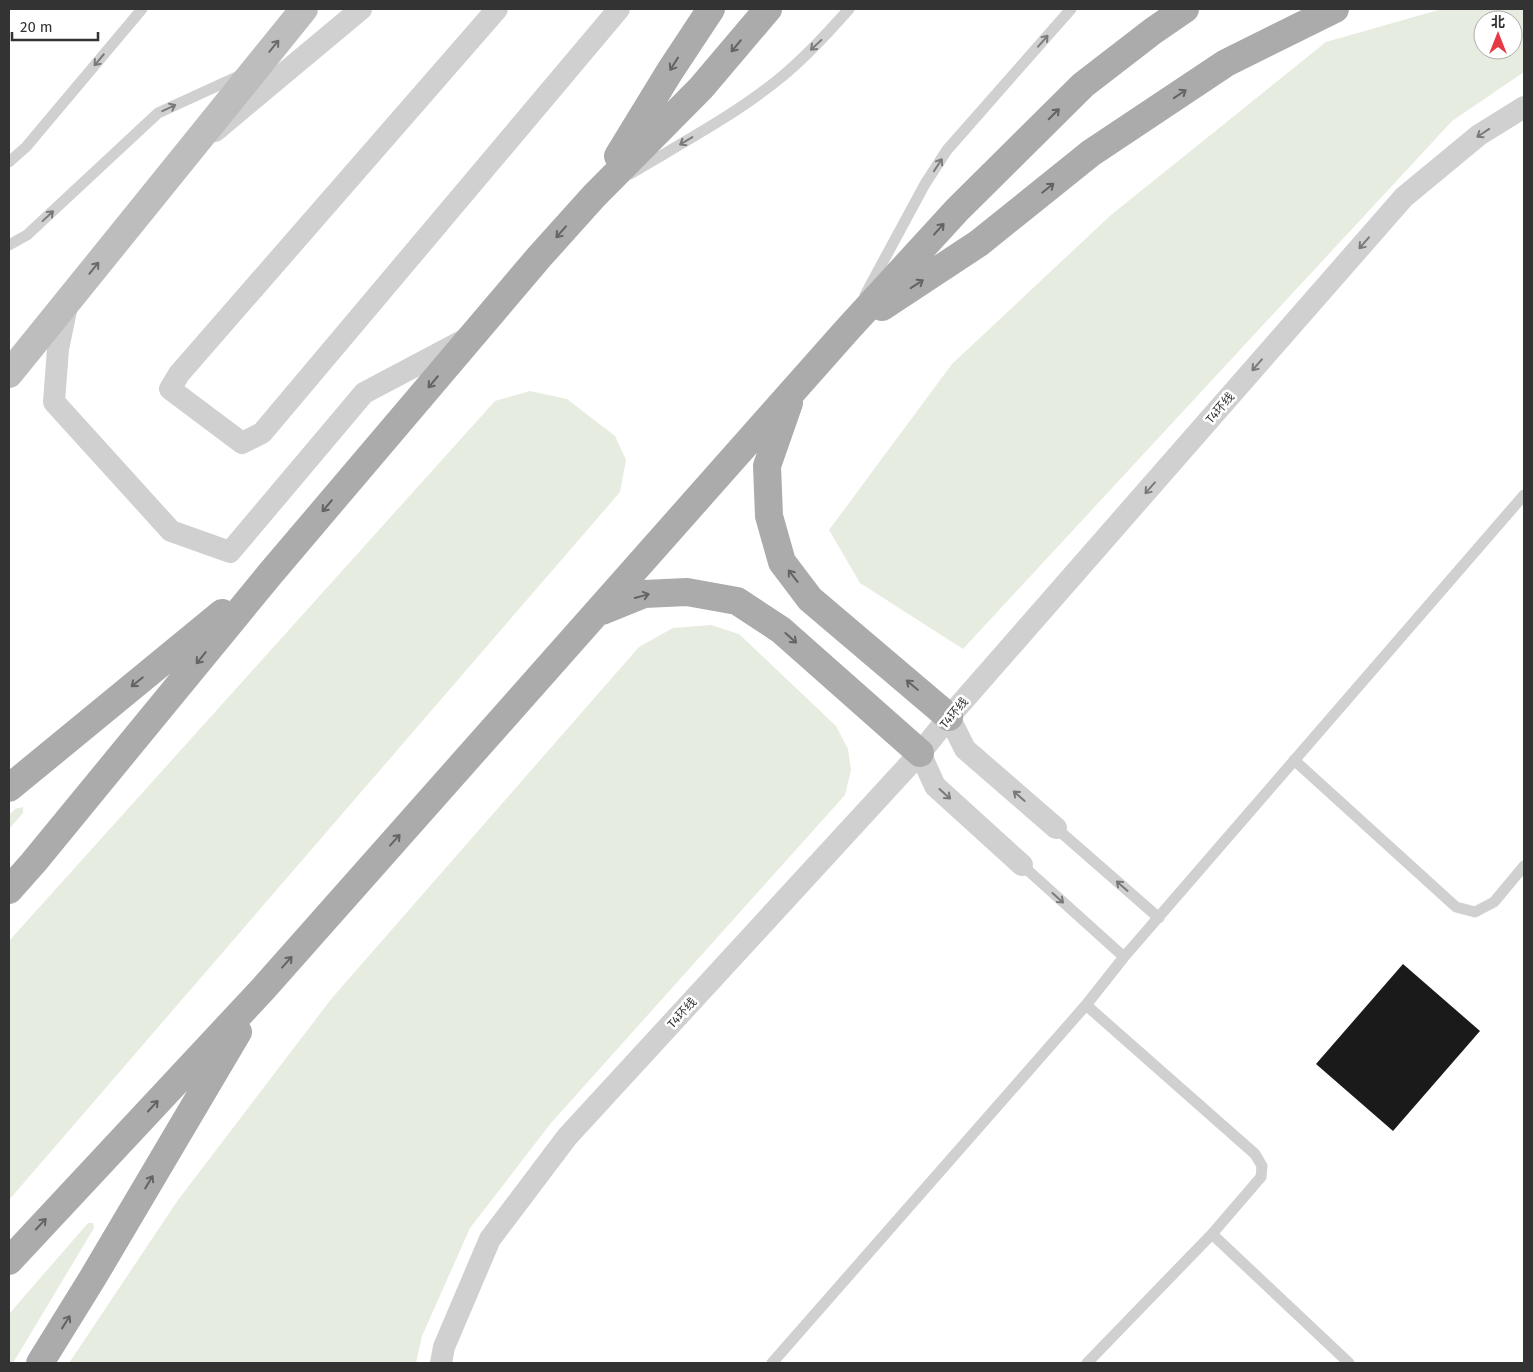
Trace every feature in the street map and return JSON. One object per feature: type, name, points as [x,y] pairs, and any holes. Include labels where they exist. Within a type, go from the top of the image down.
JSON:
[{"type":"main road","points":[[9,374],[304,9]]},
{"type":"main road","points":[[594,196],[670,71],[711,9]]},
{"type":"main road","points":[[9,890],[270,574],[473,335],[594,196],[701,88],[768,9]]},
{"type":"main road","points":[[9,1261],[263,989],[847,330],[957,210],[1083,85],[1185,9]]},
{"type":"main road","points":[[847,330],[979,243],[1091,153],[1226,63],[1335,9]]},
{"type":"main road","points":[[794,390],[767,466],[768,516],[782,562],[810,599],[949,717]]},
{"type":"main road","points":[[9,788],[270,574]]},
{"type":"main road","points":[[596,613],[644,594],[687,592],[736,601],[781,630],[920,753]]},
{"type":"main road","points":[[40,1363],[92,1279],[263,989]]},
{"type":"street","points":[[184,157],[361,9]]},
{"type":"street","points":[[497,9],[180,374],[170,389],[242,443],[262,433],[619,9]]},
{"type":"street","name":"T4环线","points":[[441,1363],[444,1347],[490,1239],[567,1137],[920,753],[949,717],[1404,197],[1479,135],[1524,107]]},
{"type":"street","points":[[68,301],[58,349],[54,402],[171,531],[230,552],[364,393],[473,335]]},
{"type":"street","points":[[949,717],[965,749],[1056,828]]},
{"type":"street","points":[[920,753],[935,786],[1022,865]]},
{"type":"lane","points":[[9,162],[26,147],[142,9]]},
{"type":"lane","points":[[594,196],[723,118],[778,80],[821,40],[849,9]]},
{"type":"lane","points":[[847,330],[925,184],[947,150],[1071,9]]},
{"type":"lane","points":[[9,245],[27,235],[158,113],[256,68]]},
{"type":"lane","points":[[772,1363],[1086,1005],[1124,957],[1524,495]]},
{"type":"lane","points":[[1294,760],[1456,908],[1475,912],[1494,902],[1524,866]]},
{"type":"lane","points":[[1056,828],[1159,918]]},
{"type":"lane","points":[[1022,865],[1124,957]]},
{"type":"lane","points":[[1086,1005],[1255,1154],[1262,1166],[1261,1177],[1212,1234],[1087,1363]]},
{"type":"lane","points":[[1212,1234],[1349,1363]]},
{"type":"shaded area","points":[[1442,9],[1524,9],[1524,72],[1452,121],[963,649],[860,583],[829,530],[952,364],[1111,215],[1326,42]]},
{"type":"shaded area","points":[[530,391],[567,399],[615,436],[626,460],[620,492],[9,1200],[9,941],[495,401]]},
{"type":"shaded area","points":[[711,625],[739,634],[836,726],[848,749],[851,770],[845,795],[551,1123],[470,1228],[422,1336],[416,1363],[69,1363],[178,1200],[332,998],[639,647],[673,628]]},
{"type":"shaded area","points":[[23,807],[23,813],[9,829],[9,815],[15,809]]},
{"type":"shaded area","points":[[88,1223],[93,1223],[94,1228],[13,1363],[9,1363],[9,1314]]},
{"type":"building","points":[[1403,964],[1480,1031],[1393,1131],[1316,1064]]}]
